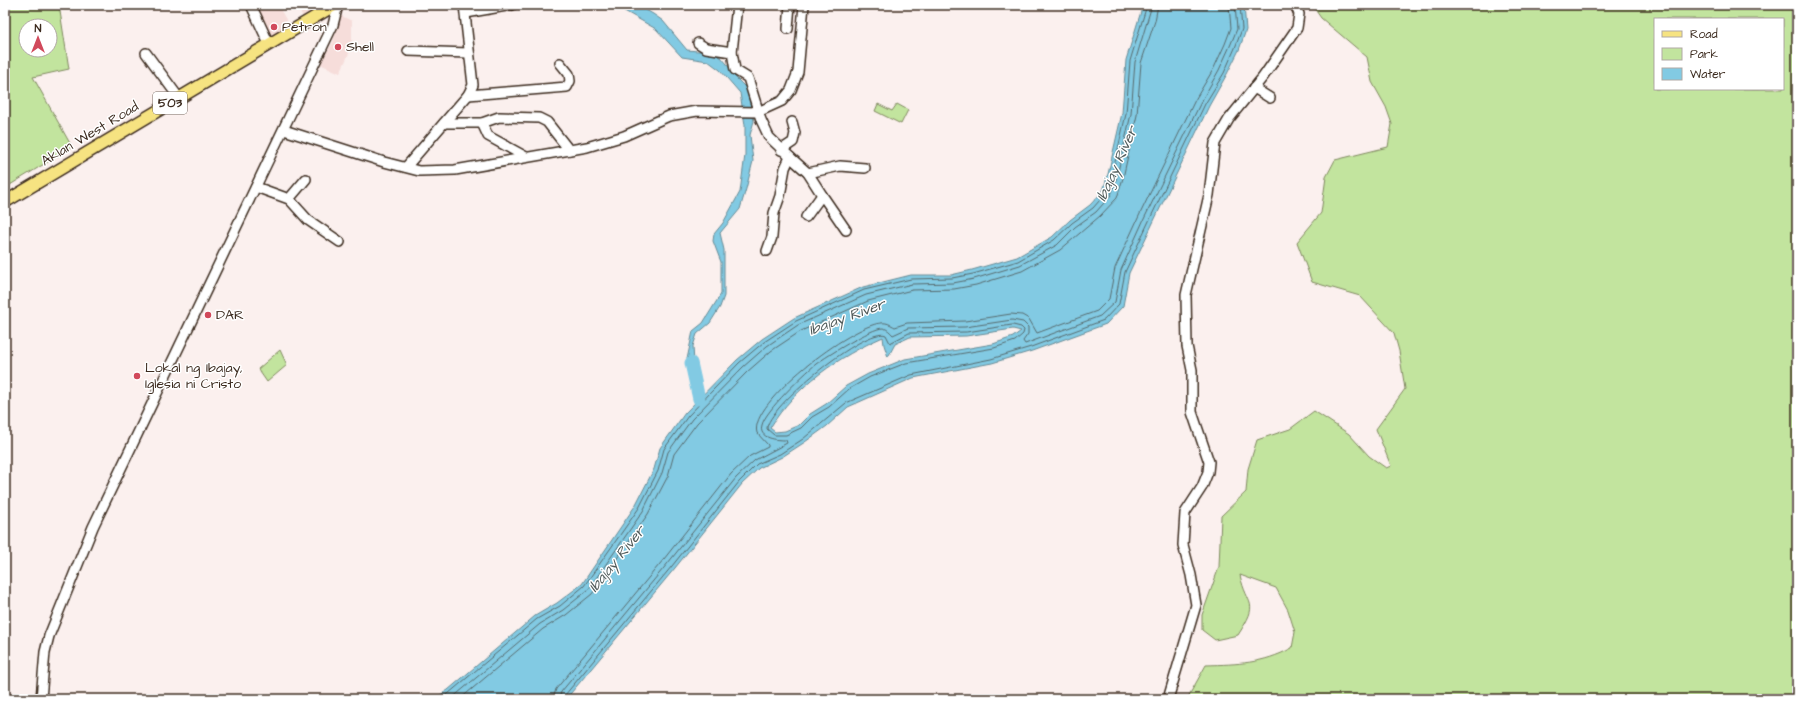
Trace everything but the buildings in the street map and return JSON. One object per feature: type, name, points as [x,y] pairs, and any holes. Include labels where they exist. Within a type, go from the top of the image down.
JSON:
[{"type":"main road","name":"Aklan West Road","points":[[5,202],[337,5]]},
{"type":"street","points":[[251,5],[269,44]]},
{"type":"street","points":[[41,699],[45,652],[93,527],[284,130],[333,25],[337,5]]},
{"type":"street","points":[[406,167],[468,95],[473,85],[465,9],[512,5]]},
{"type":"street","points":[[737,5],[732,52],[735,70],[748,78],[758,112],[769,137],[781,150],[808,173],[846,230]]},
{"type":"street","points":[[788,29],[790,5]]},
{"type":"street","points":[[284,130],[419,171],[455,170],[587,147],[624,136],[669,116],[697,111],[758,112],[782,101],[791,90],[798,72],[804,5]]},
{"type":"street","points":[[1168,699],[1196,605],[1191,575],[1183,545],[1185,513],[1202,487],[1208,472],[1209,462],[1192,412],[1192,370],[1186,346],[1186,295],[1209,195],[1215,143],[1229,119],[1254,88],[1296,28],[1299,14],[1295,5]]},
{"type":"street","points":[[698,43],[706,48],[732,52]]},
{"type":"street","points":[[408,51],[469,53]]},
{"type":"street","points":[[146,53],[179,98]]},
{"type":"street","points":[[468,95],[567,87],[570,81],[569,74],[560,63]]},
{"type":"street","points":[[1254,88],[1270,98]]},
{"type":"street","points":[[444,123],[482,123],[499,117],[539,118],[547,122],[569,150]]},
{"type":"street","points":[[781,150],[793,142],[795,132],[792,122]]},
{"type":"street","points":[[482,123],[488,136],[526,157]]},
{"type":"street","points":[[767,251],[772,237],[774,213],[780,196],[785,168],[790,157]]},
{"type":"street","points":[[808,173],[840,166],[866,168]]},
{"type":"street","points":[[289,199],[306,179]]},
{"type":"street","points":[[256,187],[289,199],[308,220],[340,242]]},
{"type":"street","points":[[806,217],[822,195]]},
{"type":"shaded area","points":[[270,5],[278,5],[290,27],[270,37],[257,12]]},
{"type":"shaded area","points":[[296,5],[322,5],[322,7],[303,17]]},
{"type":"shaded area","points":[[340,15],[352,21],[352,47],[340,73],[320,64],[333,42]]},
{"type":"green space","points":[[5,5],[59,5],[69,69],[33,77],[72,147],[5,188]]},
{"type":"green space","points":[[1312,5],[1797,5],[1797,699],[1187,699],[1206,665],[1250,662],[1270,657],[1292,648],[1295,632],[1288,610],[1276,588],[1240,575],[1251,609],[1245,624],[1238,635],[1215,640],[1202,630],[1202,615],[1219,567],[1221,516],[1246,492],[1248,469],[1257,440],[1290,429],[1314,411],[1349,434],[1369,456],[1386,468],[1391,466],[1376,429],[1405,389],[1399,351],[1394,333],[1360,296],[1312,282],[1297,242],[1321,213],[1326,177],[1335,160],[1388,147],[1392,124],[1386,107],[1372,82],[1367,57],[1321,18]]},
{"type":"green space","points":[[878,104],[892,111],[897,104],[908,110],[901,124],[875,111]]},
{"type":"green space","points":[[280,350],[287,365],[267,382],[258,369]]},
{"type":"water","points":[[614,5],[637,5],[663,21],[687,50],[709,52],[721,57],[734,76],[747,89],[754,121],[750,135],[753,161],[740,209],[720,233],[724,250],[724,296],[720,307],[710,323],[697,334],[693,346],[694,383],[686,364],[693,331],[703,323],[721,294],[721,262],[713,241],[714,234],[723,223],[740,192],[745,155],[745,125],[740,93],[720,70],[708,61],[682,57],[656,29]]},
{"type":"water","name":"Ibajay River","points":[[1143,5],[1244,5],[1246,30],[1239,50],[1209,106],[1129,273],[1123,306],[1106,324],[1032,351],[992,363],[913,378],[848,407],[827,426],[805,442],[782,457],[759,468],[742,484],[675,568],[566,699],[434,699],[448,690],[535,616],[557,603],[582,584],[635,506],[654,469],[660,448],[685,413],[737,360],[762,339],[794,318],[863,287],[911,275],[951,275],[1017,257],[1052,237],[1070,220],[1090,205],[1103,191],[1108,174],[1122,113],[1126,60]],"holes":[[[1013,329],[1021,331],[1013,337],[993,344],[905,359],[868,374],[846,386],[826,404],[810,414],[799,425],[785,431],[775,432],[770,428],[780,413],[805,386],[835,363],[883,337],[888,357],[895,344],[910,337],[966,336]]]},
{"type":"waterway","points":[[691,363],[699,399]]},
{"type":"place","name":"Petron","points":[[274,27]]},
{"type":"place","name":"Shell","points":[[338,47]]},
{"type":"place","name":"DAR","points":[[208,315]]},
{"type":"place","name":"Lokal ng Ibajay, Iglesia ni Cristo","points":[[137,376]]}]
